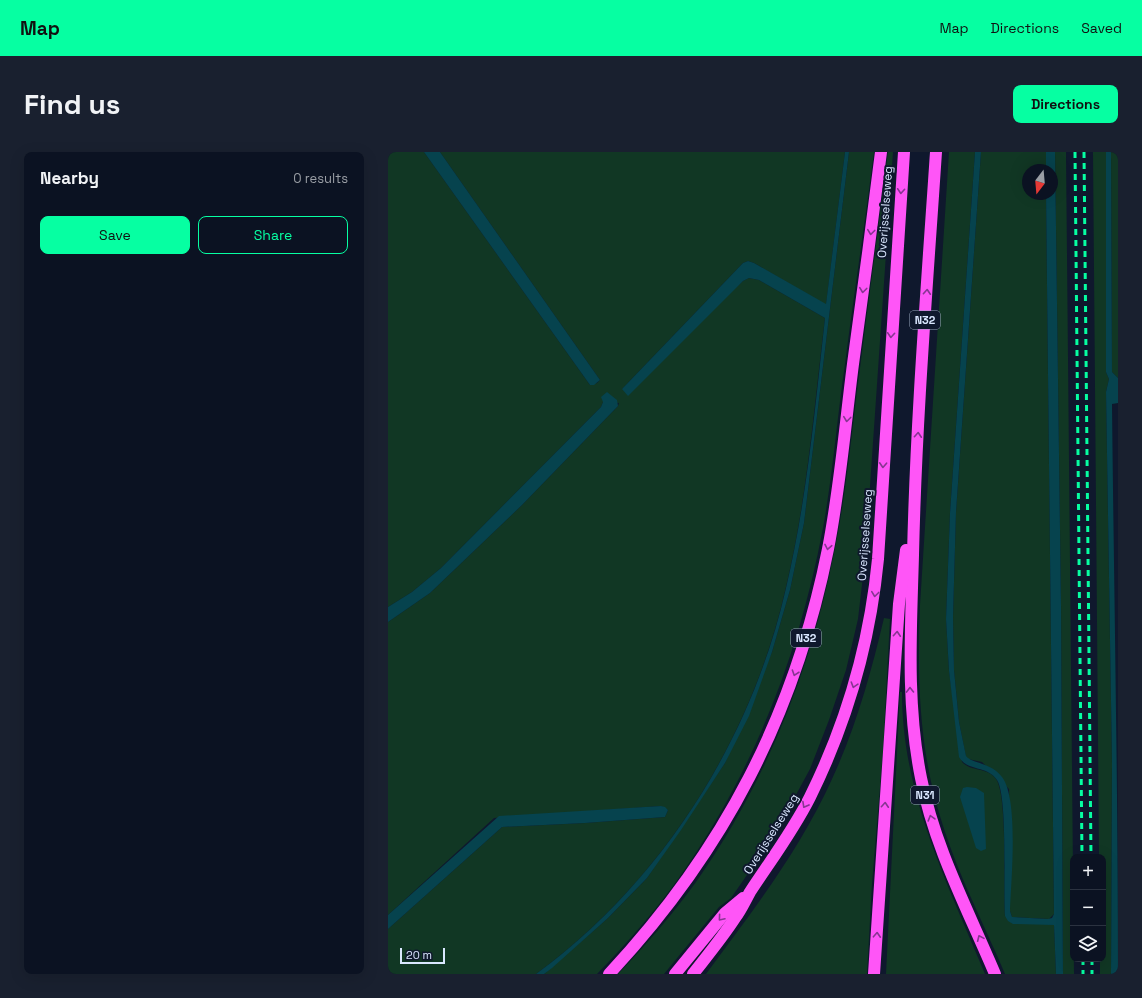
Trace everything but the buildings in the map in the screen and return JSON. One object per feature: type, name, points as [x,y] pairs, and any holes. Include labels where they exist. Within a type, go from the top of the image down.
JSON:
[{"type":"highway","name":"N32","points":[[609,974],[668,906],[712,844],[738,800],[767,743],[797,666],[818,596],[832,528],[881,152]]},
{"type":"highway","name":"Overijsselseweg","points":[[750,892],[782,846],[821,774],[850,699],[870,621],[878,560],[904,152]]},
{"type":"highway","name":"N32","points":[[914,488],[936,152]]},
{"type":"highway","points":[[874,974],[899,604],[914,488]]},
{"type":"highway","name":"N31","points":[[914,488],[910,700],[916,754],[921,780],[936,832],[995,974]]},
{"type":"highway","name":"N32","points":[[675,974],[725,913],[750,892]]},
{"type":"highway","name":"N32","points":[[693,974],[735,919],[750,892]]},
{"type":"shaded area","points":[[388,152],[424,152],[590,385],[597,383],[600,380],[440,152],[845,152],[826,305],[754,263],[748,261],[743,263],[622,389],[743,281],[749,278],[759,280],[825,318],[805,487],[793,554],[771,643],[750,699],[725,752],[696,803],[662,851],[623,896],[582,937],[536,974],[388,974],[388,929],[502,827],[665,817],[668,810],[661,806],[494,818],[388,915],[388,622],[430,593],[522,505],[618,406],[619,403],[603,402],[601,407],[441,568],[412,592],[388,607]]},
{"type":"shaded area","points":[[424,152],[440,152],[600,380],[594,385],[590,385]]},
{"type":"shaded area","points":[[845,152],[849,152],[804,523],[790,590],[772,652],[749,716],[725,763],[647,878],[608,918],[552,968],[544,974],[536,974],[582,937],[623,896],[662,851],[696,803],[725,752],[750,699],[771,644],[786,588],[800,521],[810,453],[825,318],[759,280],[749,278],[743,281],[628,396],[622,389],[743,263],[748,261],[754,263],[826,304]]},
{"type":"shaded area","points":[[849,152],[874,152],[823,528],[802,619],[788,663],[753,750],[732,792],[709,832],[683,872],[653,912],[597,974],[544,974],[608,918],[647,878],[725,763],[772,652],[790,590],[804,523]]},
{"type":"shaded area","points":[[888,152],[893,152],[865,559],[858,619],[846,670],[810,769],[772,839],[731,898],[719,907],[664,974],[618,974],[649,941],[678,906],[721,844],[744,805],[765,764],[799,680],[825,592],[839,526]]},
{"type":"shaded area","points":[[949,152],[975,152],[950,513],[946,619],[949,671],[962,762],[970,767],[993,775],[1000,789],[1004,823],[1005,916],[1054,925],[1056,974],[1005,974],[950,848],[929,773],[925,746],[919,662],[920,605]]},
{"type":"shaded area","points":[[975,152],[981,152],[956,512],[953,617],[954,670],[959,722],[966,756],[973,761],[998,772],[1007,788],[1011,803],[1013,841],[1010,911],[1012,917],[1052,918],[1054,914],[1046,200],[1056,200],[1061,605],[1063,974],[1056,974],[1054,925],[1013,924],[1008,921],[1005,916],[1004,824],[1003,805],[1000,790],[997,780],[993,775],[967,765],[959,757],[949,671],[946,619],[950,513]]},
{"type":"shaded area","points":[[981,152],[1046,152],[1046,164],[1022,164],[1022,200],[1046,200],[1054,914],[1049,919],[1012,917],[1010,911],[1009,789],[982,762],[968,759],[966,757],[959,722],[954,670],[953,617],[956,512]]},
{"type":"shaded area","points":[[1046,152],[1055,152],[1055,164],[1046,164]]},
{"type":"shaded area","points":[[1055,152],[1066,152],[1073,854],[1070,854],[1070,962],[1074,962],[1074,974],[1063,974],[1061,605],[1056,200],[1058,200],[1058,164],[1055,164]]},
{"type":"shaded area","points":[[1093,152],[1106,152],[1106,372],[1109,379],[1106,392],[1112,762],[1111,974],[1100,974],[1100,962],[1106,962],[1106,854],[1099,854]]},
{"type":"shaded area","points":[[1106,152],[1111,152],[1112,372],[1118,378],[1118,403],[1112,404],[1117,761],[1118,974],[1111,974],[1112,762],[1106,392],[1109,379],[1106,372]]},
{"type":"shaded area","points":[[1111,152],[1118,152],[1118,378],[1112,372]]},
{"type":"shaded area","points":[[607,392],[617,400],[618,406],[522,505],[430,593],[388,622],[388,607],[412,592],[441,568],[601,407],[603,402],[601,397]]},
{"type":"shaded area","points":[[884,618],[890,619],[883,751],[872,884],[867,974],[706,974],[741,927],[790,856],[832,779],[856,720],[874,659]]},
{"type":"shaded area","points":[[900,692],[902,692],[904,730],[910,767],[918,802],[942,872],[985,974],[886,974]]},
{"type":"shaded area","points":[[963,788],[976,788],[984,793],[986,849],[981,851],[976,848],[960,797]]},
{"type":"shaded area","points":[[661,806],[668,810],[665,817],[502,827],[388,929],[388,915],[499,816]]},
{"type":"railway","points":[[1075,152],[1082,854]]},
{"type":"railway","points":[[1084,152],[1091,854]]},
{"type":"railway","points":[[1083,962],[1083,974]]},
{"type":"railway","points":[[1092,962],[1092,974]]}]
